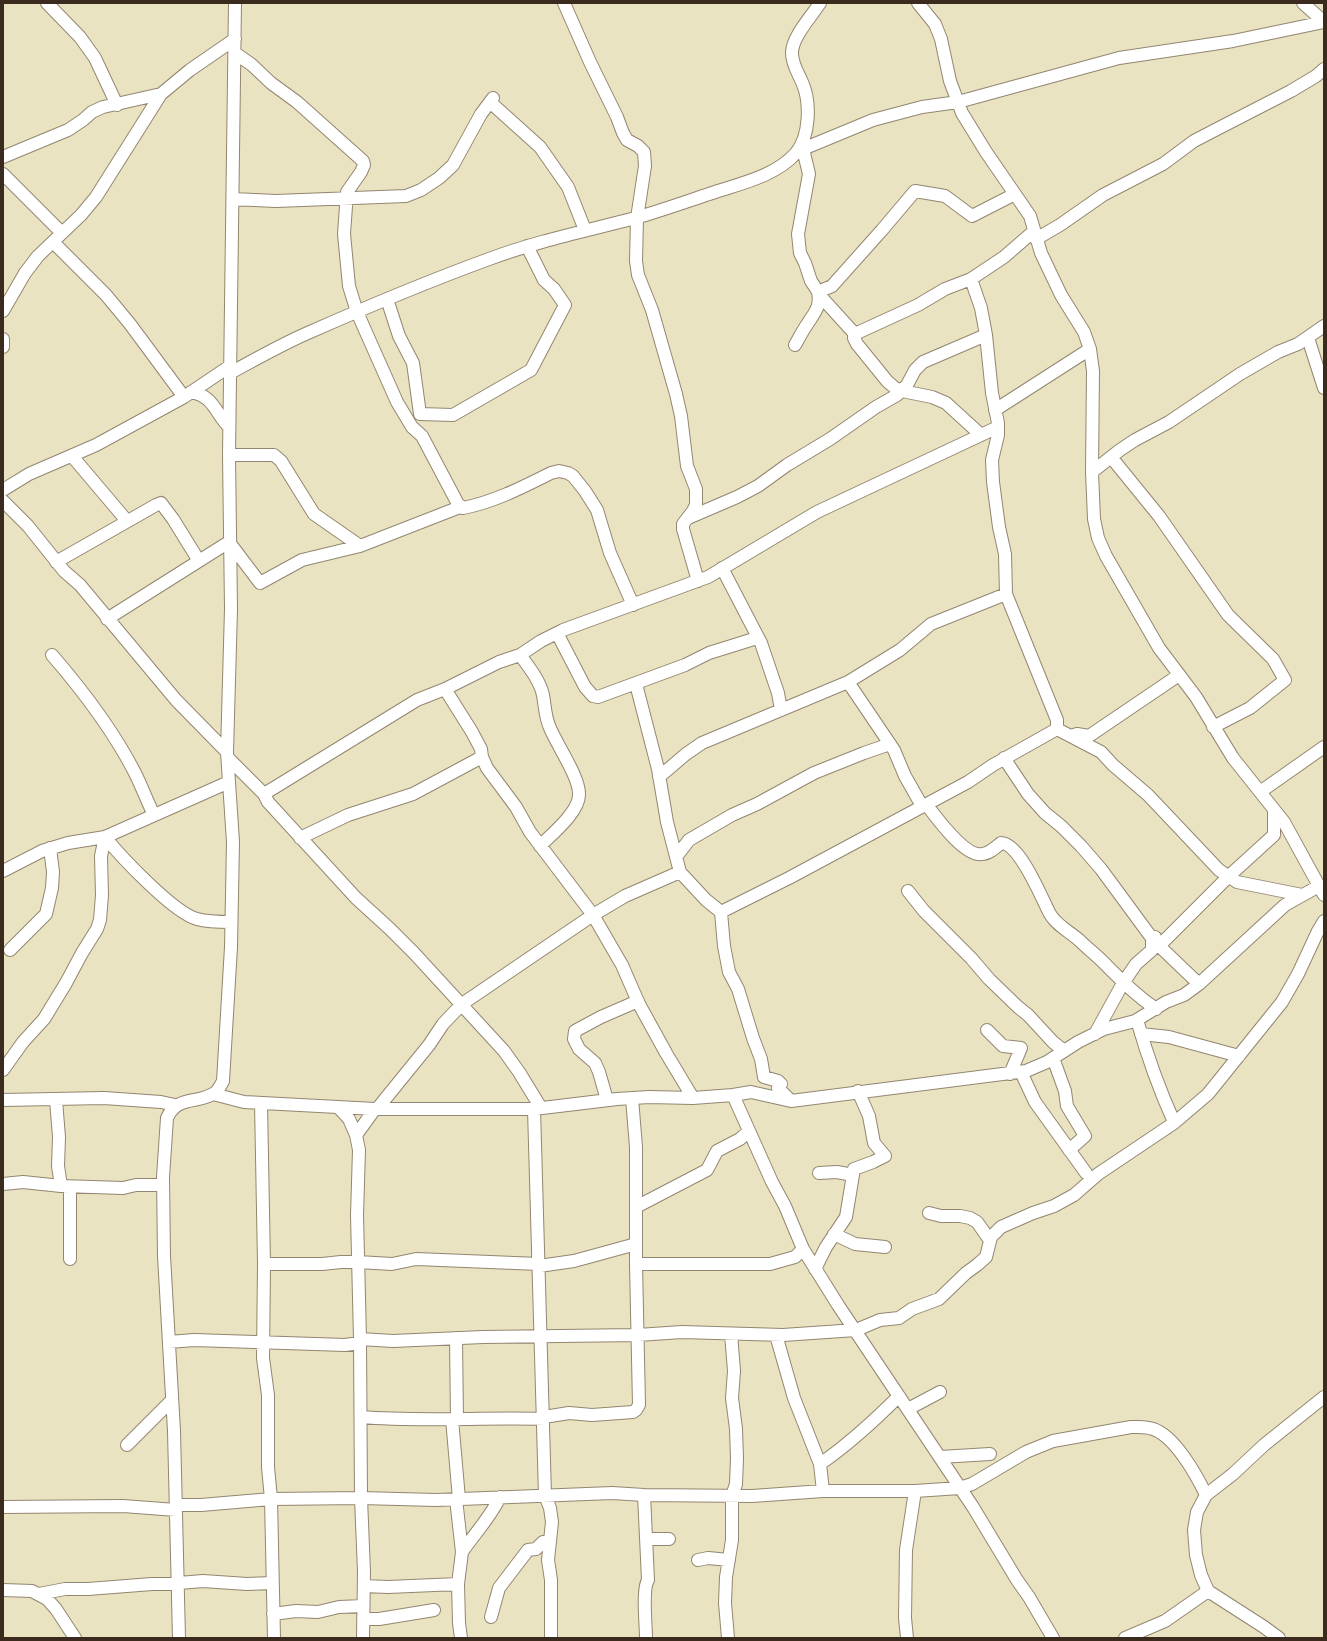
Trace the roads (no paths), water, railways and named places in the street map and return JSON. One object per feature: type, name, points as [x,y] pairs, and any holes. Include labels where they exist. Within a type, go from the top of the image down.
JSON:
[{"type":"street","points":[[47,3],[80,37],[95,58],[117,105]]},
{"type":"street","points":[[4,1099],[56,1100],[104,1098],[161,1102],[175,1105],[213,1094],[217,1091],[223,1081],[231,922],[233,842],[228,755],[231,610],[229,542],[229,427],[236,3]]},
{"type":"street","points":[[564,3],[590,62],[617,116],[623,133],[627,140],[638,146],[644,152],[645,166],[637,218],[636,261],[638,275],[652,310],[676,394],[681,416],[687,466],[696,489],[696,505],[684,524],[683,529],[698,581]]},
{"type":"street","points":[[820,3],[795,40],[792,54],[795,70],[803,83],[807,100],[807,126],[800,150],[809,174],[798,234],[800,253],[805,263],[810,281],[854,333],[854,338],[858,344],[887,381],[902,391],[932,397],[946,403],[981,435]]},
{"type":"street","points":[[213,1094],[244,1102],[376,1109],[538,1108],[632,1098],[693,1098],[751,1092],[791,1100],[1026,1072],[1104,1029],[1137,1020],[1166,1002],[1184,995],[1199,984],[1285,905],[1302,895],[1322,891],[1284,822],[1233,758],[1196,697],[1159,648],[1106,556],[1098,538],[1094,519],[1092,472],[1093,371],[1090,349],[1084,332],[1061,295],[1041,253],[1030,216],[986,152],[962,113],[950,81],[941,39],[935,24],[918,3]]},
{"type":"street","points":[[1303,3],[1324,22]]},
{"type":"street","points":[[3,490],[30,474],[96,445],[230,369],[387,299],[490,258],[526,246],[637,218],[757,178],[787,162],[800,150],[873,120],[922,107],[958,102],[1119,58],[1241,39],[1324,22]]},
{"type":"street","points":[[3,311],[25,273],[38,256],[96,197],[161,94],[190,70],[235,39]]},
{"type":"street","points":[[235,53],[252,65],[271,84],[297,102],[363,161],[364,165],[348,189],[344,234],[346,270],[357,312],[397,402],[412,427],[422,436],[460,507]]},
{"type":"street","points":[[854,333],[857,333],[918,305],[945,289],[971,279],[1035,235],[1060,225],[1103,195],[1163,164],[1194,141],[1291,91],[1316,76],[1324,69]]},
{"type":"street","points":[[3,157],[68,130],[92,112],[103,107],[161,94]]},
{"type":"street","points":[[233,199],[347,199],[406,196],[421,190],[453,165],[481,114],[492,100],[540,147],[568,187],[585,230]]},
{"type":"street","points":[[3,174],[62,233]]},
{"type":"street","points":[[818,292],[832,286],[915,190],[945,196],[972,216],[1015,194]]},
{"type":"street","points":[[53,242],[110,301],[187,394],[203,395],[208,399],[229,427]]},
{"type":"street","points":[[387,299],[398,336],[413,363],[420,414],[453,415],[531,370],[565,305],[554,289],[544,280],[526,246]]},
{"type":"street","points":[[971,279],[981,308],[986,335],[998,427],[998,435],[992,460],[992,482],[996,515],[1006,554],[1006,594],[1057,720],[1057,729]]},
{"type":"street","points":[[795,345],[807,324],[817,311],[820,298],[818,292]]},
{"type":"street","points":[[1092,472],[1110,457],[1135,440],[1169,422],[1250,369],[1308,338],[1324,326]]},
{"type":"street","points":[[688,518],[737,497],[758,486],[787,465],[830,439],[902,391],[915,370],[923,362],[986,335]]},
{"type":"street","points":[[1308,338],[1324,388]]},
{"type":"street","points":[[3,339],[3,347]]},
{"type":"street","points":[[995,410],[1090,349]]},
{"type":"street","points":[[264,794],[294,774],[378,726],[417,700],[445,689],[500,662],[520,655],[556,633],[708,577],[817,512],[998,427]]},
{"type":"street","points":[[229,455],[274,455],[281,461],[314,514],[360,546]]},
{"type":"street","points":[[72,456],[127,521]]},
{"type":"street","points":[[1110,457],[1159,516],[1228,615],[1274,659],[1285,680],[1250,708],[1213,727]]},
{"type":"street","points":[[229,542],[260,584],[302,560],[360,546],[460,507],[463,508],[488,501],[551,473],[559,471],[573,476],[597,510],[610,553],[620,572],[633,605]]},
{"type":"street","points":[[3,501],[28,526],[64,571],[80,585],[176,700],[264,794],[268,802],[288,822],[300,838],[356,898],[390,928],[504,1051],[520,1072],[538,1108],[539,1265],[545,1495],[550,1508],[552,1522],[548,1560],[551,1580],[551,1638]]},
{"type":"street","points":[[56,562],[156,504],[161,504],[173,518],[199,561]]},
{"type":"street","points":[[107,619],[229,542]]},
{"type":"street","points":[[722,568],[757,638],[761,643],[778,693],[781,710]]},
{"type":"street","points":[[659,777],[686,754],[702,743],[848,682],[900,650],[931,624],[1006,594]]},
{"type":"street","points":[[556,633],[569,655],[577,675],[593,696],[598,698],[685,665],[708,653],[757,638]]},
{"type":"street","points":[[52,655],[76,683],[120,746],[154,815]]},
{"type":"street","points":[[520,655],[531,669],[542,694],[549,727],[578,785],[579,790],[577,804],[573,810],[540,846]]},
{"type":"street","points":[[1070,737],[1077,734],[1089,736],[1179,675]]},
{"type":"street","points":[[848,682],[890,744],[924,805],[950,835],[973,854],[982,855],[991,852],[1001,843],[1007,845],[1023,863],[1038,887],[1050,914],[1063,929],[1107,965],[1139,997],[1156,1009]]},
{"type":"street","points":[[636,684],[659,777],[667,822],[680,872],[706,900],[721,912],[724,946],[729,972],[738,989],[761,1059],[764,1077],[778,1081],[781,1084],[778,1088],[791,1100]]},
{"type":"street","points":[[445,689],[472,732],[481,749],[482,757],[487,768],[516,807],[540,846],[593,915],[622,965],[638,1001],[666,1053],[693,1098]]},
{"type":"street","points":[[1057,729],[1101,752],[1113,765],[1148,795],[1219,870],[1237,882],[1302,895]]},
{"type":"street","points":[[721,912],[789,878],[968,782],[1004,758],[1057,729]]},
{"type":"street","points":[[676,857],[689,840],[732,815],[757,804],[814,773],[890,744]]},
{"type":"street","points":[[1260,792],[1324,747]]},
{"type":"street","points":[[300,838],[348,815],[413,794],[482,757]]},
{"type":"street","points":[[1004,758],[1028,794],[1045,813],[1076,841],[1101,870],[1155,940],[1199,984]]},
{"type":"street","points":[[3,871],[50,848],[68,843],[105,837],[229,782]]},
{"type":"street","points":[[1095,1034],[1123,982],[1136,964],[1152,950],[1155,940],[1274,835],[1274,810]]},
{"type":"street","points":[[105,837],[120,856],[160,893],[189,916],[205,921],[231,922]]},
{"type":"street","points":[[3,1070],[23,1042],[44,1019],[97,929],[100,920],[102,895],[101,856],[105,837]]},
{"type":"street","points":[[10,950],[46,914],[52,888],[53,872],[50,848]]},
{"type":"street","points":[[356,1135],[429,1045],[443,1024],[462,1004],[593,915],[631,893],[680,872]]},
{"type":"street","points":[[908,891],[924,911],[971,958],[989,979],[1064,1051]]},
{"type":"street","points":[[989,1239],[1001,1227],[1033,1213],[1054,1206],[1074,1195],[1098,1174],[1174,1122],[1208,1094],[1282,1002],[1298,974],[1318,930],[1324,922]]},
{"type":"street","points":[[607,1100],[599,1072],[594,1063],[579,1049],[574,1039],[575,1031],[601,1017],[638,1001]]},
{"type":"street","points":[[1137,1020],[1159,1089],[1174,1122]]},
{"type":"street","points":[[987,1030],[1003,1046],[1021,1048],[1015,1073],[1086,1173]]},
{"type":"street","points":[[1141,1034],[1169,1037],[1239,1056]]},
{"type":"street","points":[[1053,1058],[1065,1091],[1067,1106],[1085,1136],[1069,1150]]},
{"type":"street","points":[[815,1269],[826,1247],[846,1217],[854,1169],[885,1156],[874,1143],[869,1116],[858,1091]]},
{"type":"street","points":[[733,1095],[772,1182],[785,1206],[803,1249],[986,1527],[1052,1638]]},
{"type":"street","points":[[361,1417],[455,1420],[544,1418],[569,1413],[592,1415],[628,1413],[636,1410],[639,1405],[636,1264],[636,1147],[632,1098]]},
{"type":"street","points":[[56,1100],[59,1138],[58,1175],[66,1188],[70,1259]]},
{"type":"street","points":[[262,1103],[264,1264],[263,1358],[268,1395],[268,1467],[271,1499],[274,1638]]},
{"type":"street","points":[[175,1105],[167,1118],[163,1185],[164,1256],[172,1400],[180,1638]]},
{"type":"street","points":[[338,1107],[349,1119],[356,1135],[359,1150],[357,1215],[360,1341],[361,1498],[364,1586],[363,1638]]},
{"type":"street","points":[[636,1207],[707,1170],[717,1150],[740,1139],[749,1131]]},
{"type":"street","points":[[819,1173],[836,1172],[853,1176]]},
{"type":"street","points":[[3,1184],[23,1182],[66,1188],[123,1188],[136,1185],[163,1185]]},
{"type":"street","points":[[169,1342],[194,1340],[345,1345],[360,1341],[483,1337],[638,1335],[682,1332],[776,1335],[856,1330],[880,1320],[899,1318],[912,1309],[939,1298],[986,1257],[989,1239],[977,1222],[970,1218],[960,1216],[941,1216],[929,1213]]},
{"type":"street","points":[[834,1234],[855,1244],[885,1246]]},
{"type":"street","points":[[264,1264],[322,1264],[341,1262],[392,1264],[416,1259],[539,1265],[574,1261],[636,1244]]},
{"type":"street","points":[[636,1264],[770,1264],[795,1257],[803,1249]]},
{"type":"street","points":[[728,1638],[725,1603],[732,1540],[732,1496],[736,1484],[736,1429],[732,1398],[734,1371],[731,1334]]},
{"type":"street","points":[[776,1335],[794,1398],[820,1464],[823,1491]]},
{"type":"street","points":[[456,1338],[455,1420],[462,1552],[458,1584],[459,1622],[462,1638]]},
{"type":"street","points":[[908,1409],[940,1392]]},
{"type":"street","points":[[820,1464],[860,1434],[900,1396]]},
{"type":"street","points":[[1279,1638],[1208,1591],[1201,1575],[1196,1554],[1194,1530],[1197,1512],[1206,1495],[1233,1474],[1264,1445],[1324,1397]]},
{"type":"street","points":[[127,1445],[172,1400]]},
{"type":"street","points":[[3,1507],[115,1506],[176,1508],[271,1499],[361,1498],[415,1500],[612,1493],[644,1495],[752,1496],[823,1491],[914,1491],[960,1488],[972,1484],[1026,1452],[1053,1441],[1131,1427],[1153,1429],[1163,1435],[1177,1449],[1195,1472],[1206,1495]]},
{"type":"street","points":[[940,1457],[990,1454]]},
{"type":"street","points":[[907,1638],[905,1618],[906,1550],[914,1491]]},
{"type":"street","points":[[644,1495],[648,1580],[645,1597],[646,1638]]},
{"type":"street","points":[[462,1552],[472,1537],[492,1513],[500,1497]]},
{"type":"street","points":[[647,1539],[668,1538]]},
{"type":"street","points":[[491,1617],[499,1588],[528,1550],[536,1548],[543,1542],[549,1543]]},
{"type":"street","points":[[698,1560],[708,1558],[729,1560]]},
{"type":"street","points":[[39,1594],[65,1589],[88,1589],[203,1581],[247,1584],[272,1583]]},
{"type":"street","points":[[364,1586],[388,1587],[458,1584]]},
{"type":"street","points":[[3,1590],[32,1591],[47,1599],[56,1609],[75,1638]]},
{"type":"street","points":[[1126,1638],[1165,1621],[1208,1591]]},
{"type":"street","points":[[273,1614],[296,1611],[318,1612],[339,1607],[363,1606]]},
{"type":"street","points":[[363,1619],[379,1619],[434,1610]]}]
